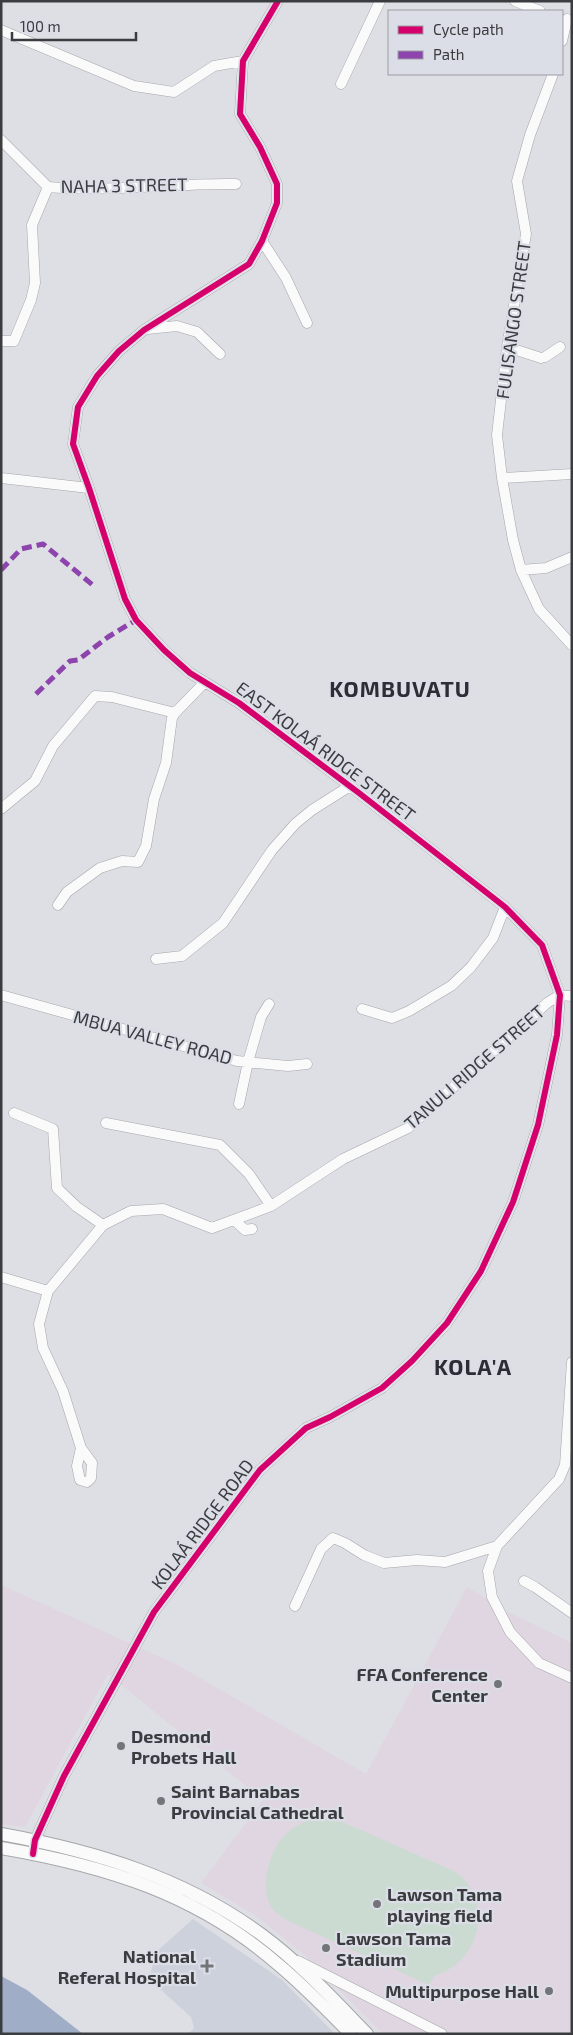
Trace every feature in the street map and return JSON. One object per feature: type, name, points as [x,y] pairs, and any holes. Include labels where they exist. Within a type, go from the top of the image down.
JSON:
[{"type":"main road","points":[[1,1834],[35,1840],[119,1862],[186,1889],[235,1916],[286,1954],[367,2034]]},
{"type":"main road","points":[[1,1848],[80,1864],[134,1880],[208,1915],[280,1965],[351,2034]]},
{"type":"street","points":[[1,30],[134,86],[174,92],[214,66],[242,61],[278,1]]},
{"type":"street","points":[[341,84],[380,1]]},
{"type":"street","points":[[516,1],[538,10]]},
{"type":"street","points":[[563,37],[567,19]]},
{"type":"street","name":"EAST KOLAÁ RIDGE STREET","points":[[242,61],[240,114],[260,147],[277,184],[277,203],[262,241],[249,264],[144,330],[119,351],[97,376],[78,408],[73,444],[124,599],[136,620],[164,650],[190,673],[240,703],[506,907],[542,945],[560,995]]},
{"type":"street","name":"FULISANGO STREET","points":[[553,75],[530,135],[517,181],[526,234],[507,347],[497,436],[513,540],[521,570],[539,609],[572,645]]},
{"type":"street","name":"NAHA 3 STREET","points":[[1,140],[48,186],[112,189],[190,184],[236,184]]},
{"type":"street","points":[[1,341],[14,341],[31,300],[35,283],[32,225],[48,186]]},
{"type":"street","points":[[262,241],[286,278],[307,323]]},
{"type":"street","points":[[144,330],[177,326],[197,332],[220,354]]},
{"type":"street","points":[[507,347],[541,358],[560,347]]},
{"type":"street","points":[[502,478],[572,474]]},
{"type":"street","points":[[1,478],[89,488]]},
{"type":"street","points":[[521,570],[556,566],[564,559],[572,557]]},
{"type":"street","points":[[58,905],[67,892],[100,868],[122,861],[138,862],[146,846],[154,799],[166,763],[172,718],[205,682]]},
{"type":"street","points":[[1,810],[36,781],[53,746],[95,696],[112,697],[175,713]]},
{"type":"street","points":[[156,958],[182,956],[223,923],[272,850],[295,824],[312,810],[350,786]]},
{"type":"street","points":[[362,1009],[392,1018],[409,1011],[451,986],[471,967],[493,938],[506,907]]},
{"type":"street","name":"MBUA VALLEY ROAD","points":[[1,995],[238,1061],[288,1066],[307,1064]]},
{"type":"street","points":[[560,995],[572,996]]},
{"type":"street","name":"TANULI RIDGE STREET","points":[[48,1291],[103,1225],[131,1211],[163,1210],[212,1228],[271,1206],[343,1159],[408,1128],[548,1003],[560,995]]},
{"type":"street","name":"KOLAÁ RIDGE ROAD","points":[[33,1854],[35,1840],[69,1767],[154,1612],[260,1470],[306,1428],[382,1388],[412,1361],[447,1323],[481,1271],[514,1202],[538,1124],[557,1034],[560,995]]},
{"type":"street","points":[[239,1104],[248,1062],[261,1017],[269,1004]]},
{"type":"street","points":[[14,1113],[54,1129],[57,1188],[77,1207],[103,1225]]},
{"type":"street","points":[[106,1123],[220,1145],[249,1174],[271,1206]]},
{"type":"street","points":[[234,1220],[245,1230],[252,1229]]},
{"type":"street","points":[[1,1277],[48,1291],[39,1324],[43,1348],[63,1391],[81,1448]]},
{"type":"street","points":[[572,1362],[565,1464],[559,1479],[497,1546],[488,1571],[492,1597],[506,1625],[525,1650],[539,1663],[572,1678]]},
{"type":"street","points":[[295,1606],[321,1549],[332,1538],[345,1543],[364,1556],[384,1563],[417,1560],[445,1562],[497,1546]]},
{"type":"street","points":[[524,1581],[572,1613]]},
{"type":"street","points":[[286,1954],[442,2034]]},
{"type":"shaded area","points":[[1,1585],[176,1664],[366,1774],[467,1587],[510,1613],[572,1643],[572,2034],[383,2034],[302,1953],[256,1916],[201,1883],[263,1800],[108,1674],[25,1827],[1,1824]]},
{"type":"shaded area","points":[[312,1819],[329,1819],[345,1823],[456,1872],[461,1876],[477,1901],[479,1914],[474,1940],[468,1952],[459,1962],[446,1971],[434,1976],[429,1985],[286,1920],[274,1911],[266,1892],[266,1881],[275,1848],[281,1839],[293,1828]]},
{"type":"shaded area","name":"National Referal Hospital","points":[[193,1919],[282,1980],[335,2034],[188,2034],[194,2028],[191,2017],[149,1979],[156,1952]]},
{"type":"water","points":[[1,1976],[27,1990],[83,2034],[1,2034]]},
{"type":"marked path","points":[[1,570],[21,549],[43,544],[94,586]]},
{"type":"marked path","points":[[36,694],[70,661],[78,660],[108,637],[136,620]]},
{"type":"cycle path","points":[[33,1854],[35,1840],[64,1776],[154,1612],[260,1470],[306,1428],[382,1388],[412,1361],[447,1323],[481,1271],[513,1202],[538,1125],[557,1035],[560,995],[542,945],[505,907],[359,793],[239,703],[190,673],[164,650],[136,620],[125,599],[73,444],[78,407],[97,376],[119,351],[144,330],[249,264],[262,241],[277,203],[277,184],[260,147],[240,114],[243,61],[278,1]]},
{"type":"place","name":"FFA Conference Center","points":[[498,1684]]},
{"type":"place","name":"Desmond Probets Hall","points":[[121,1746]]},
{"type":"place","name":"Saint Barnabas Provincial Cathedral","points":[[161,1801]]},
{"type":"place","name":"Lawson Tama playing field","points":[[377,1904]]},
{"type":"place","name":"Lawson Tama Stadium","points":[[326,1948]]},
{"type":"place","name":"National Referal Hospital","points":[[207,1966]]},
{"type":"place","name":"Multipurpose Hall","points":[[549,1991]]},
{"type":"district","name":"KOMBUVATU","points":[[400,688]]},
{"type":"district","name":"KOLA'A","points":[[473,1366]]}]
